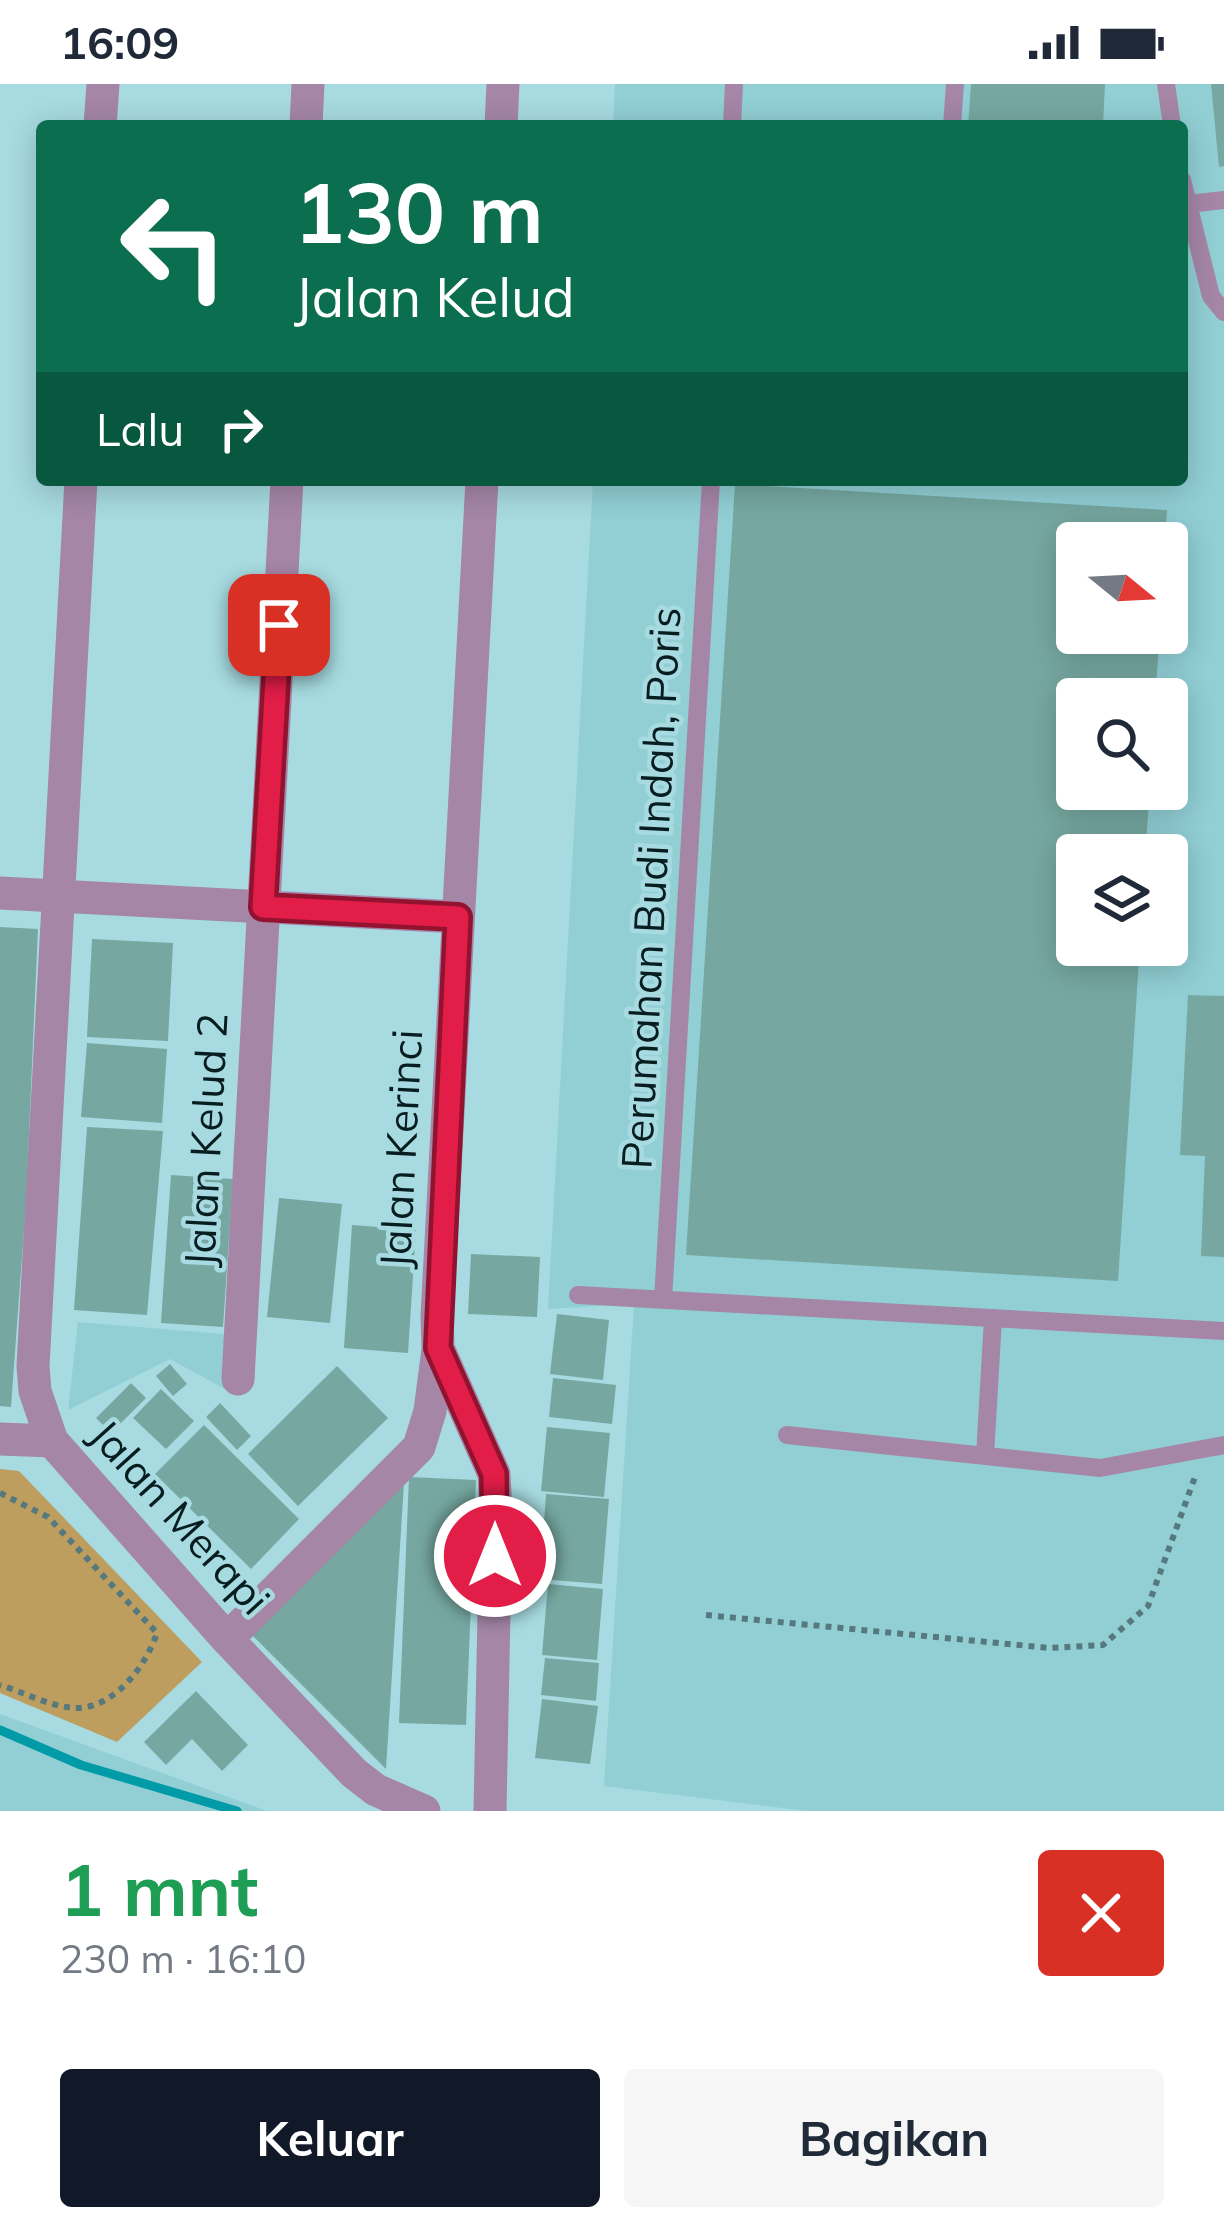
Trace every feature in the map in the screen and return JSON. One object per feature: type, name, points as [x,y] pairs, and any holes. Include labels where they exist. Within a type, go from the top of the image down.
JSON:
[{"type":"street","points":[[100,120],[103,84]]},
{"type":"street","points":[[306,120],[308,84]]},
{"type":"street","points":[[501,120],[503,84]]},
{"type":"street","name":"Jalan Merapi","points":[[81,486],[35,1391],[52,1441],[227,1639],[355,1773],[376,1790],[424,1811]]},
{"type":"street","name":"Jalan Kelud 2","points":[[238,1379],[286,486]]},
{"type":"street","name":"Jalan Kerinci","points":[[482,486],[438,1348],[494,1474],[490,1811]]},
{"type":"street","points":[[0,893],[458,917]]},
{"type":"street","points":[[227,1639],[419,1447],[438,1348]]},
{"type":"street","points":[[0,1438],[52,1441]]},
{"type":"street","points":[[419,1447],[464,1441],[484,1447]]},
{"type":"lane","points":[[732,120],[734,84]]},
{"type":"lane","points":[[952,120],[955,84]]},
{"type":"lane","points":[[1166,84],[1171,120]]},
{"type":"lane","points":[[1224,200],[1188,204],[1211,296],[1224,313]]},
{"type":"lane","name":"Perumahan Budi Indah, Poris","points":[[663,1300],[711,486]]},
{"type":"lane","points":[[578,1295],[1224,1331]]},
{"type":"lane","points":[[985,1456],[993,1318]]},
{"type":"lane","points":[[787,1435],[1100,1468],[1214,1448]]},
{"type":"path","points":[[706,1615],[1050,1648],[1103,1645],[1148,1606],[1214,1448]]},
{"type":"path","points":[[0,1493],[48,1517],[157,1633],[150,1654],[124,1685],[92,1706],[71,1708],[0,1685]]},
{"type":"shaded area","points":[[615,84],[1224,84],[1224,1811],[806,1811],[604,1786],[634,1304],[548,1309],[593,486],[1188,486],[1188,120],[613,120]]},
{"type":"shaded area","points":[[78,1322],[236,1335],[232,1393],[170,1359],[68,1410]]},
{"type":"shaded area","points":[[0,1469],[19,1471],[202,1662],[117,1742],[0,1693]]},
{"type":"shaded area","points":[[0,1714],[267,1811],[0,1811]]},
{"type":"building","points":[[971,84],[1105,84],[1103,120],[968,120]]},
{"type":"building","points":[[1211,84],[1224,84],[1224,166],[1219,167]]},
{"type":"building","points":[[735,486],[1167,510],[1166,522],[1056,522],[1056,654],[1158,654],[1157,678],[1056,678],[1056,810],[1148,810],[1147,834],[1056,834],[1056,966],[1139,966],[1118,1281],[686,1255]]},
{"type":"building","points":[[0,927],[38,929],[11,1407],[0,1406]]},
{"type":"building","points":[[92,939],[173,943],[168,1041],[87,1037]]},
{"type":"building","points":[[1188,995],[1224,996],[1224,1257],[1201,1256],[1205,1156],[1180,1155]]},
{"type":"building","points":[[87,1043],[167,1049],[162,1123],[81,1117]]},
{"type":"building","points":[[87,1127],[163,1131],[147,1315],[74,1310]]},
{"type":"building","points":[[171,1175],[233,1179],[223,1327],[161,1323]]},
{"type":"building","points":[[279,1198],[342,1204],[330,1323],[267,1317]]},
{"type":"building","points":[[352,1225],[416,1230],[408,1353],[344,1348]]},
{"type":"building","points":[[471,1254],[540,1257],[537,1317],[468,1314]]},
{"type":"building","points":[[557,1314],[609,1320],[603,1380],[550,1374]]},
{"type":"building","points":[[170,1364],[187,1384],[173,1396],[156,1376]]},
{"type":"building","points":[[337,1366],[388,1418],[298,1506],[248,1454]]},
{"type":"building","points":[[553,1378],[616,1385],[612,1424],[549,1417]]},
{"type":"building","points":[[131,1383],[146,1398],[111,1433],[96,1418]]},
{"type":"building","points":[[161,1389],[194,1421],[166,1449],[133,1418]]},
{"type":"building","points":[[220,1403],[251,1436],[237,1450],[206,1417]]},
{"type":"building","points":[[204,1425],[299,1519],[251,1569],[155,1474]]},
{"type":"building","points":[[547,1427],[610,1433],[604,1497],[541,1491]]},
{"type":"building","points":[[409,1477],[476,1480],[466,1725],[399,1723]]},
{"type":"building","points":[[404,1483],[386,1769],[246,1629]]},
{"type":"building","points":[[546,1494],[609,1499],[602,1584],[540,1579]]},
{"type":"building","points":[[548,1584],[603,1589],[597,1660],[542,1655]]},
{"type":"building","points":[[545,1658],[599,1663],[596,1701],[541,1695]]},
{"type":"building","points":[[196,1691],[248,1745],[222,1771],[192,1739],[166,1765],[144,1742]]},
{"type":"building","points":[[542,1699],[598,1706],[590,1764],[535,1758]]},
{"type":"waterway","points":[[0,1730],[81,1765],[237,1811]]},
{"type":"route","points":[[279,625],[263,907],[458,917],[438,1348],[494,1474],[495,1556]]}]
